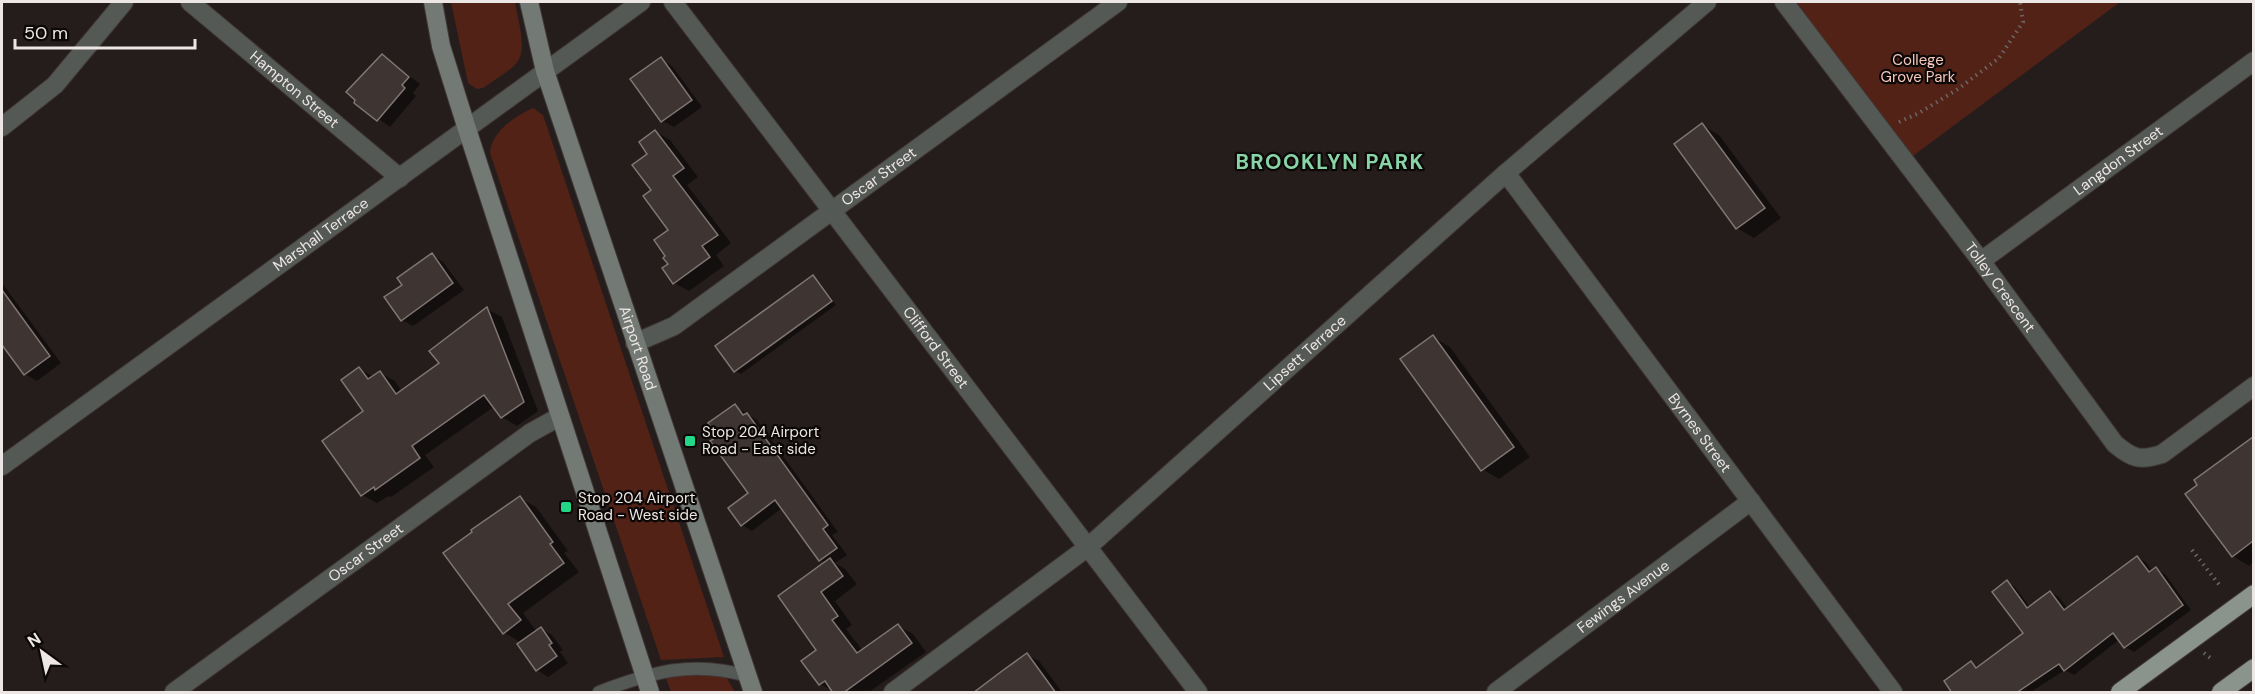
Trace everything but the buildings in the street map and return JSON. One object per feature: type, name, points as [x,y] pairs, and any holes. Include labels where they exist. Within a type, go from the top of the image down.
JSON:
[{"type":"main road","points":[[433,2],[441,46],[467,129],[559,417],[648,684]]},
{"type":"main road","name":"Airport Road","points":[[529,2],[545,71],[751,684]]},
{"type":"main road","points":[[2120,693],[2253,594]]},
{"type":"main road","points":[[2221,693],[2253,668]]},
{"type":"street","points":[[2,127],[55,85],[124,2]]},
{"type":"street","name":"Hampton Street","points":[[190,2],[400,178]]},
{"type":"street","name":"Marshall Terrace","points":[[2,466],[640,2]]},
{"type":"street","name":"Clifford Street","points":[[673,2],[1198,693]]},
{"type":"street","name":"Oscar Street","points":[[635,343],[674,326],[1118,2]]},
{"type":"street","name":"Lipsett Terrace","points":[[893,693],[1088,547],[1506,173],[1707,2]]},
{"type":"street","name":"Tolley Crescent","points":[[1784,2],[1981,261],[2115,444],[2130,456],[2145,459],[2162,454],[2253,386]]},
{"type":"street","name":"Langdon Street","points":[[1981,261],[2253,61]]},
{"type":"street","name":"Byrnes Street","points":[[1506,173],[1893,693]]},
{"type":"street","name":"Oscar Street","points":[[174,693],[530,433],[559,417]]},
{"type":"street","name":"Fewings Avenue","points":[[1496,693],[1751,501]]},
{"type":"lane","points":[[598,693],[648,684],[704,667],[724,669],[751,684]]},
{"type":"path","points":[[1882,130],[1919,113],[1958,89],[1999,58],[2023,22],[2020,2]]},
{"type":"path","points":[[2192,550],[2221,587]]},
{"type":"path","points":[[2204,653],[2213,660]]},
{"type":"green space","points":[[451,2],[515,2],[522,44],[519,60],[483,88],[477,89],[468,83]]},
{"type":"green space","name":"College Grove Park","points":[[1784,2],[2120,2],[1906,161]]},
{"type":"green space","points":[[533,108],[543,115],[724,657],[661,660],[490,153],[491,145],[499,132],[519,115]]},
{"type":"green space","points":[[718,673],[726,677],[735,692],[671,692],[665,675]]},
{"type":"place","name":"Stop 204 Airport Road - East side","points":[[690,441]]},
{"type":"place","name":"Stop 204 Airport Road - West side","points":[[566,507]]},
{"type":"district","name":"BROOKLYN PARK","points":[[1330,162]]}]
